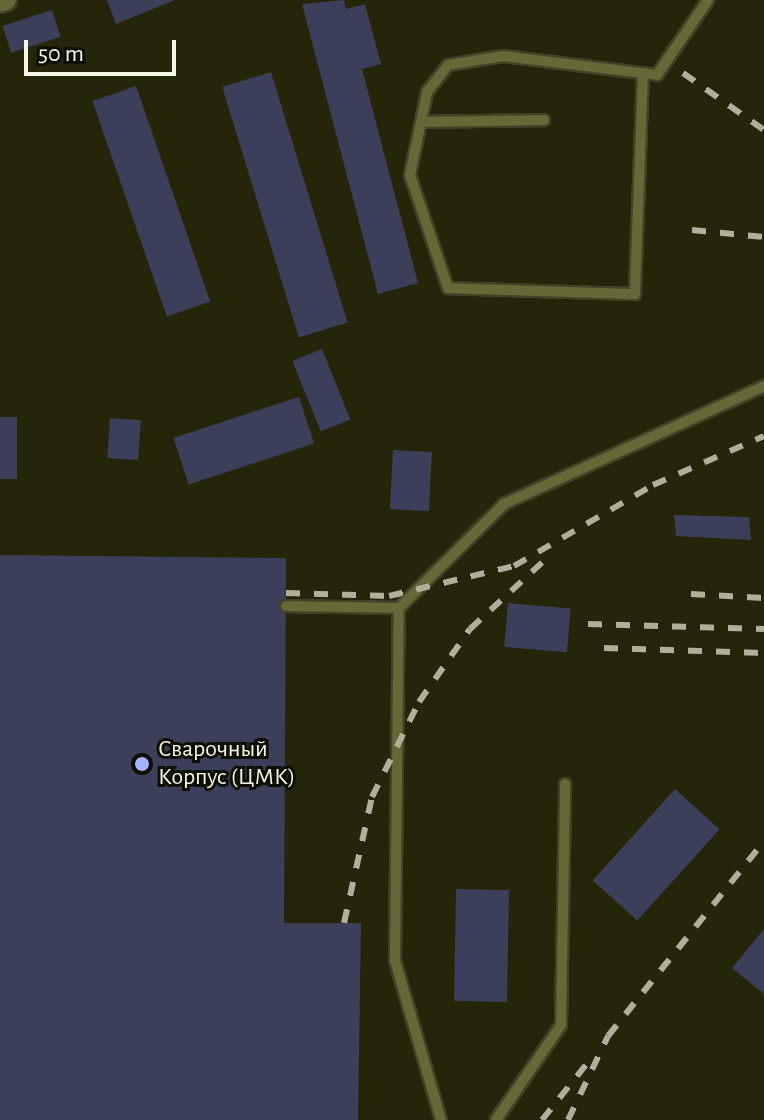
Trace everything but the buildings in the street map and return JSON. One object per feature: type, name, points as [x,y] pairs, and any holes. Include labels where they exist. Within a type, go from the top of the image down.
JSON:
[{"type":"street","points":[[0,2],[6,0]]},
{"type":"lane","points":[[643,73],[635,294],[448,288],[410,175],[427,92],[448,65],[503,56],[643,73],[657,75],[708,0]]},
{"type":"lane","points":[[421,122],[544,120]]},
{"type":"lane","points":[[441,1120],[395,961],[399,608],[504,504],[764,386]]},
{"type":"lane","points":[[286,606],[399,608]]},
{"type":"lane","points":[[496,1120],[561,1025],[565,784]]},
{"type":"railway","points":[[683,73],[764,130]]},
{"type":"railway","points":[[692,230],[764,237]]},
{"type":"railway","points":[[286,593],[389,596],[514,566],[653,485],[764,436]]},
{"type":"railway","points":[[344,923],[372,797],[419,702],[470,629],[548,557]]},
{"type":"railway","points":[[691,594],[764,598]]},
{"type":"railway","points":[[588,624],[764,629]]},
{"type":"railway","points":[[604,648],[764,653]]},
{"type":"railway","points":[[568,1120],[608,1036],[764,841]]},
{"type":"railway","points":[[542,1120],[589,1061]]},
{"type":"place","name":"Сварочный Корпус (ЦМК)","points":[[142,764]]}]
